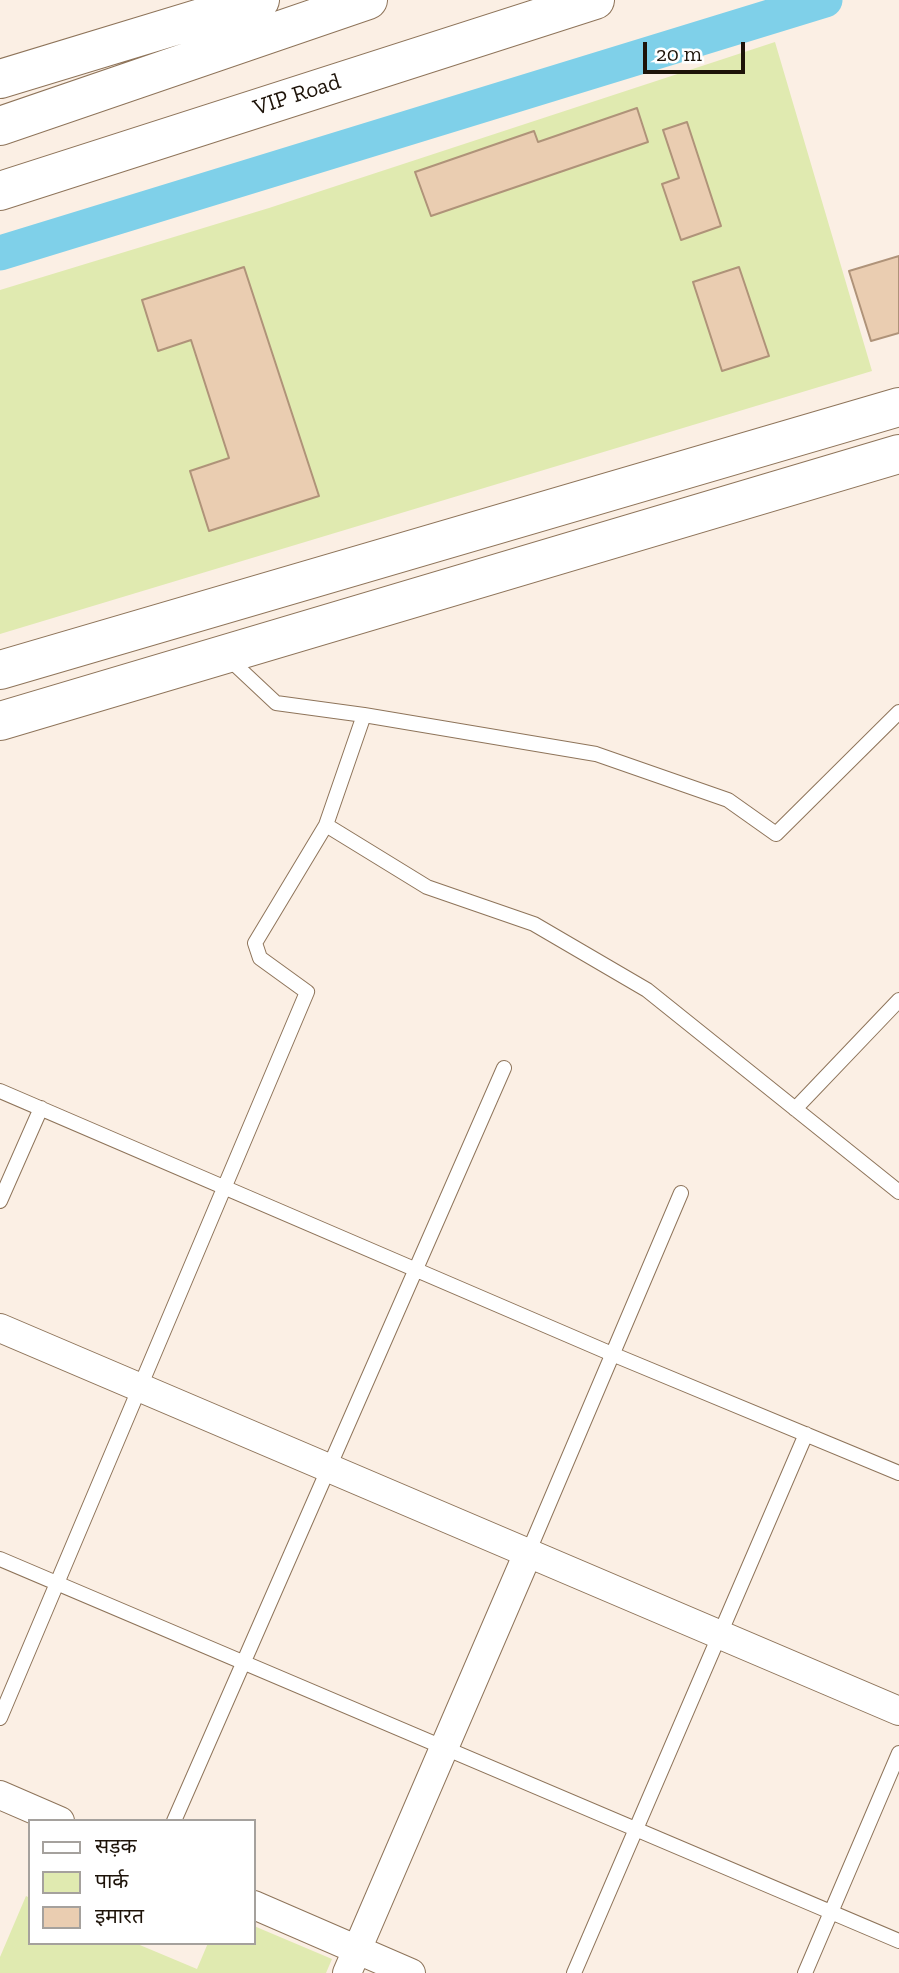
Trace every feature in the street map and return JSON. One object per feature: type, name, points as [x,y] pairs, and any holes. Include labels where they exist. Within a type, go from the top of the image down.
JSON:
[{"type":"street","points":[[0,79],[260,0]]},
{"type":"street","points":[[0,126],[368,0]]},
{"type":"street","name":"VIP Road","points":[[0,191],[595,0]]},
{"type":"street","points":[[0,670],[899,407]]},
{"type":"street","points":[[0,721],[899,454]]},
{"type":"street","points":[[0,1328],[899,1711]]},
{"type":"street","points":[[352,1961],[528,1553]]},
{"type":"street","points":[[0,1795],[55,1819]]},
{"type":"street","points":[[256,1906],[352,1961],[411,1973]]},
{"type":"lane","points":[[225,654],[276,703],[596,754],[729,800],[776,834],[899,712]]},
{"type":"lane","points":[[0,1717],[307,992],[260,958],[255,943],[326,825],[364,715]]},
{"type":"lane","points":[[326,825],[428,887],[534,924],[646,990],[899,1192]]},
{"type":"lane","points":[[795,1109],[899,1000]]},
{"type":"lane","points":[[175,1819],[504,1068]]},
{"type":"lane","points":[[0,1091],[612,1354],[899,1473]]},
{"type":"lane","points":[[0,1201],[41,1108]]},
{"type":"lane","points":[[528,1553],[681,1193]]},
{"type":"lane","points":[[574,1973],[806,1434]]},
{"type":"lane","points":[[0,1559],[899,1941]]},
{"type":"lane","points":[[805,1973],[899,1753]]},
{"type":"green space","points":[[775,42],[872,371],[0,634],[0,290],[269,208]]},
{"type":"green space","points":[[26,1896],[28,1945],[140,1945],[197,1969],[207,1945],[256,1945],[256,1927],[332,1959],[326,1973],[0,1973],[0,1957]]},
{"type":"building","points":[[637,108],[648,142],[431,216],[415,172],[534,131],[538,142]]},
{"type":"building","points":[[687,122],[721,226],[681,240],[662,184],[679,178],[663,130]]},
{"type":"building","points":[[899,256],[899,333],[871,341],[849,271]]},
{"type":"building","points":[[244,267],[319,496],[209,531],[190,471],[229,458],[191,340],[158,351],[142,300]]},
{"type":"building","points":[[739,267],[769,356],[722,371],[693,282]]},
{"type":"waterway","points":[[0,253],[825,0]]}]
